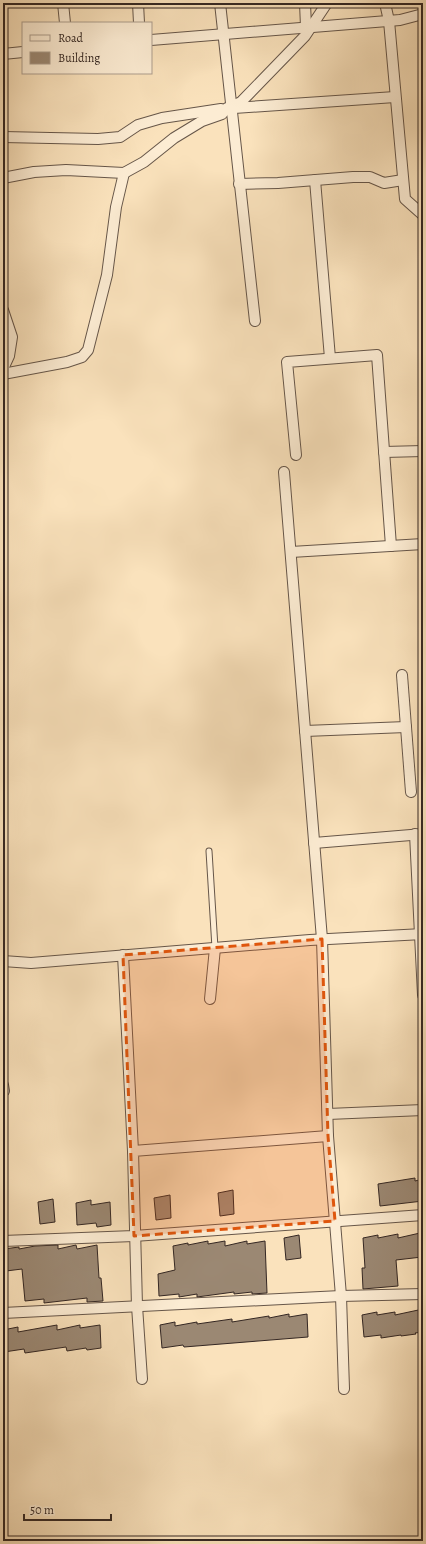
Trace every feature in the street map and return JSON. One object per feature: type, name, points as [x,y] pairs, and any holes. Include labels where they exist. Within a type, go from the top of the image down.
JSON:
[{"type":"street","points":[[63,3],[65,22]]},
{"type":"street","points":[[138,3],[139,22]]},
{"type":"street","points":[[220,3],[230,107],[255,321]]},
{"type":"street","points":[[305,3],[309,27]]},
{"type":"street","points":[[3,178],[34,172],[66,170],[124,173],[144,162],[174,138],[202,121],[222,114],[230,107],[241,102],[278,62],[305,36],[309,27],[327,3]]},
{"type":"street","points":[[385,3],[388,20],[405,199],[423,215]]},
{"type":"street","points":[[152,40],[388,20],[423,14]]},
{"type":"street","points":[[3,54],[22,52]]},
{"type":"street","points":[[3,137],[98,139],[120,137],[138,126],[162,118],[230,107],[395,97]]},
{"type":"street","points":[[3,374],[82,358],[88,350],[107,275],[116,207],[124,173]]},
{"type":"street","points":[[239,184],[370,177],[384,183],[403,180]]},
{"type":"street","points":[[315,180],[330,358]]},
{"type":"street","points":[[3,310],[12,337],[9,356],[3,369]]},
{"type":"street","points":[[296,455],[287,362],[377,354],[391,546]]},
{"type":"street","points":[[384,452],[423,450]]},
{"type":"street","points":[[284,472],[322,939],[328,1136],[341,1296],[344,1389]]},
{"type":"street","points":[[291,552],[423,544]]},
{"type":"street","points":[[402,675],[411,792]]},
{"type":"street","points":[[306,731],[406,727]]},
{"type":"street","points":[[314,843],[419,834],[423,995]]},
{"type":"street","points":[[3,961],[31,963],[322,939],[421,934]]},
{"type":"street","points":[[210,999],[215,948]]},
{"type":"street","points":[[124,955],[133,1151],[134,1236],[142,1379]]},
{"type":"street","points":[[328,1114],[423,1110]]},
{"type":"street","points":[[133,1151],[328,1136]]},
{"type":"street","points":[[3,1242],[134,1236],[423,1215]]},
{"type":"street","points":[[3,1313],[341,1296],[423,1294]]},
{"type":"lane","points":[[209,851],[215,948]]},
{"type":"highlighted area","points":[[322,939],[328,1136],[335,1221],[134,1236],[123,955]]},
{"type":"building","points":[[415,1178],[415,1181],[423,1179],[423,1201],[380,1206],[378,1184]]},
{"type":"building","points":[[233,1190],[234,1214],[220,1216],[218,1193]]},
{"type":"building","points":[[170,1195],[171,1218],[156,1220],[154,1198]]},
{"type":"building","points":[[53,1199],[55,1222],[40,1224],[38,1202]]},
{"type":"building","points":[[91,1200],[91,1205],[110,1202],[111,1225],[97,1227],[96,1223],[77,1225],[76,1203]]},
{"type":"building","points":[[420,1233],[422,1257],[396,1260],[398,1286],[363,1289],[362,1268],[365,1268],[363,1238],[378,1235],[378,1238],[398,1234],[398,1238]]},
{"type":"building","points":[[299,1235],[301,1258],[286,1260],[284,1238]]},
{"type":"building","points":[[208,1241],[208,1244],[225,1241],[225,1246],[247,1241],[247,1244],[265,1241],[267,1293],[252,1294],[252,1292],[234,1294],[234,1292],[197,1297],[197,1294],[179,1297],[179,1294],[159,1296],[158,1274],[175,1270],[173,1246]]},
{"type":"building","points":[[58,1245],[58,1249],[76,1245],[77,1249],[97,1245],[99,1278],[101,1278],[103,1301],[87,1302],[87,1298],[44,1303],[44,1299],[25,1301],[22,1269],[6,1271],[4,1249]]},
{"type":"building","points":[[423,1309],[423,1332],[381,1338],[381,1335],[364,1337],[362,1315],[377,1312],[377,1315],[395,1312],[395,1315]]},
{"type":"building","points":[[289,1314],[289,1317],[307,1314],[308,1337],[184,1347],[183,1345],[162,1348],[160,1325],[175,1322],[175,1326],[197,1322],[197,1324],[232,1319],[232,1322]]},
{"type":"building","points":[[57,1325],[57,1330],[80,1325],[80,1328],[100,1325],[101,1348],[87,1350],[86,1348],[67,1351],[66,1347],[25,1353],[24,1349],[4,1352],[3,1330],[18,1327],[18,1332]]}]
